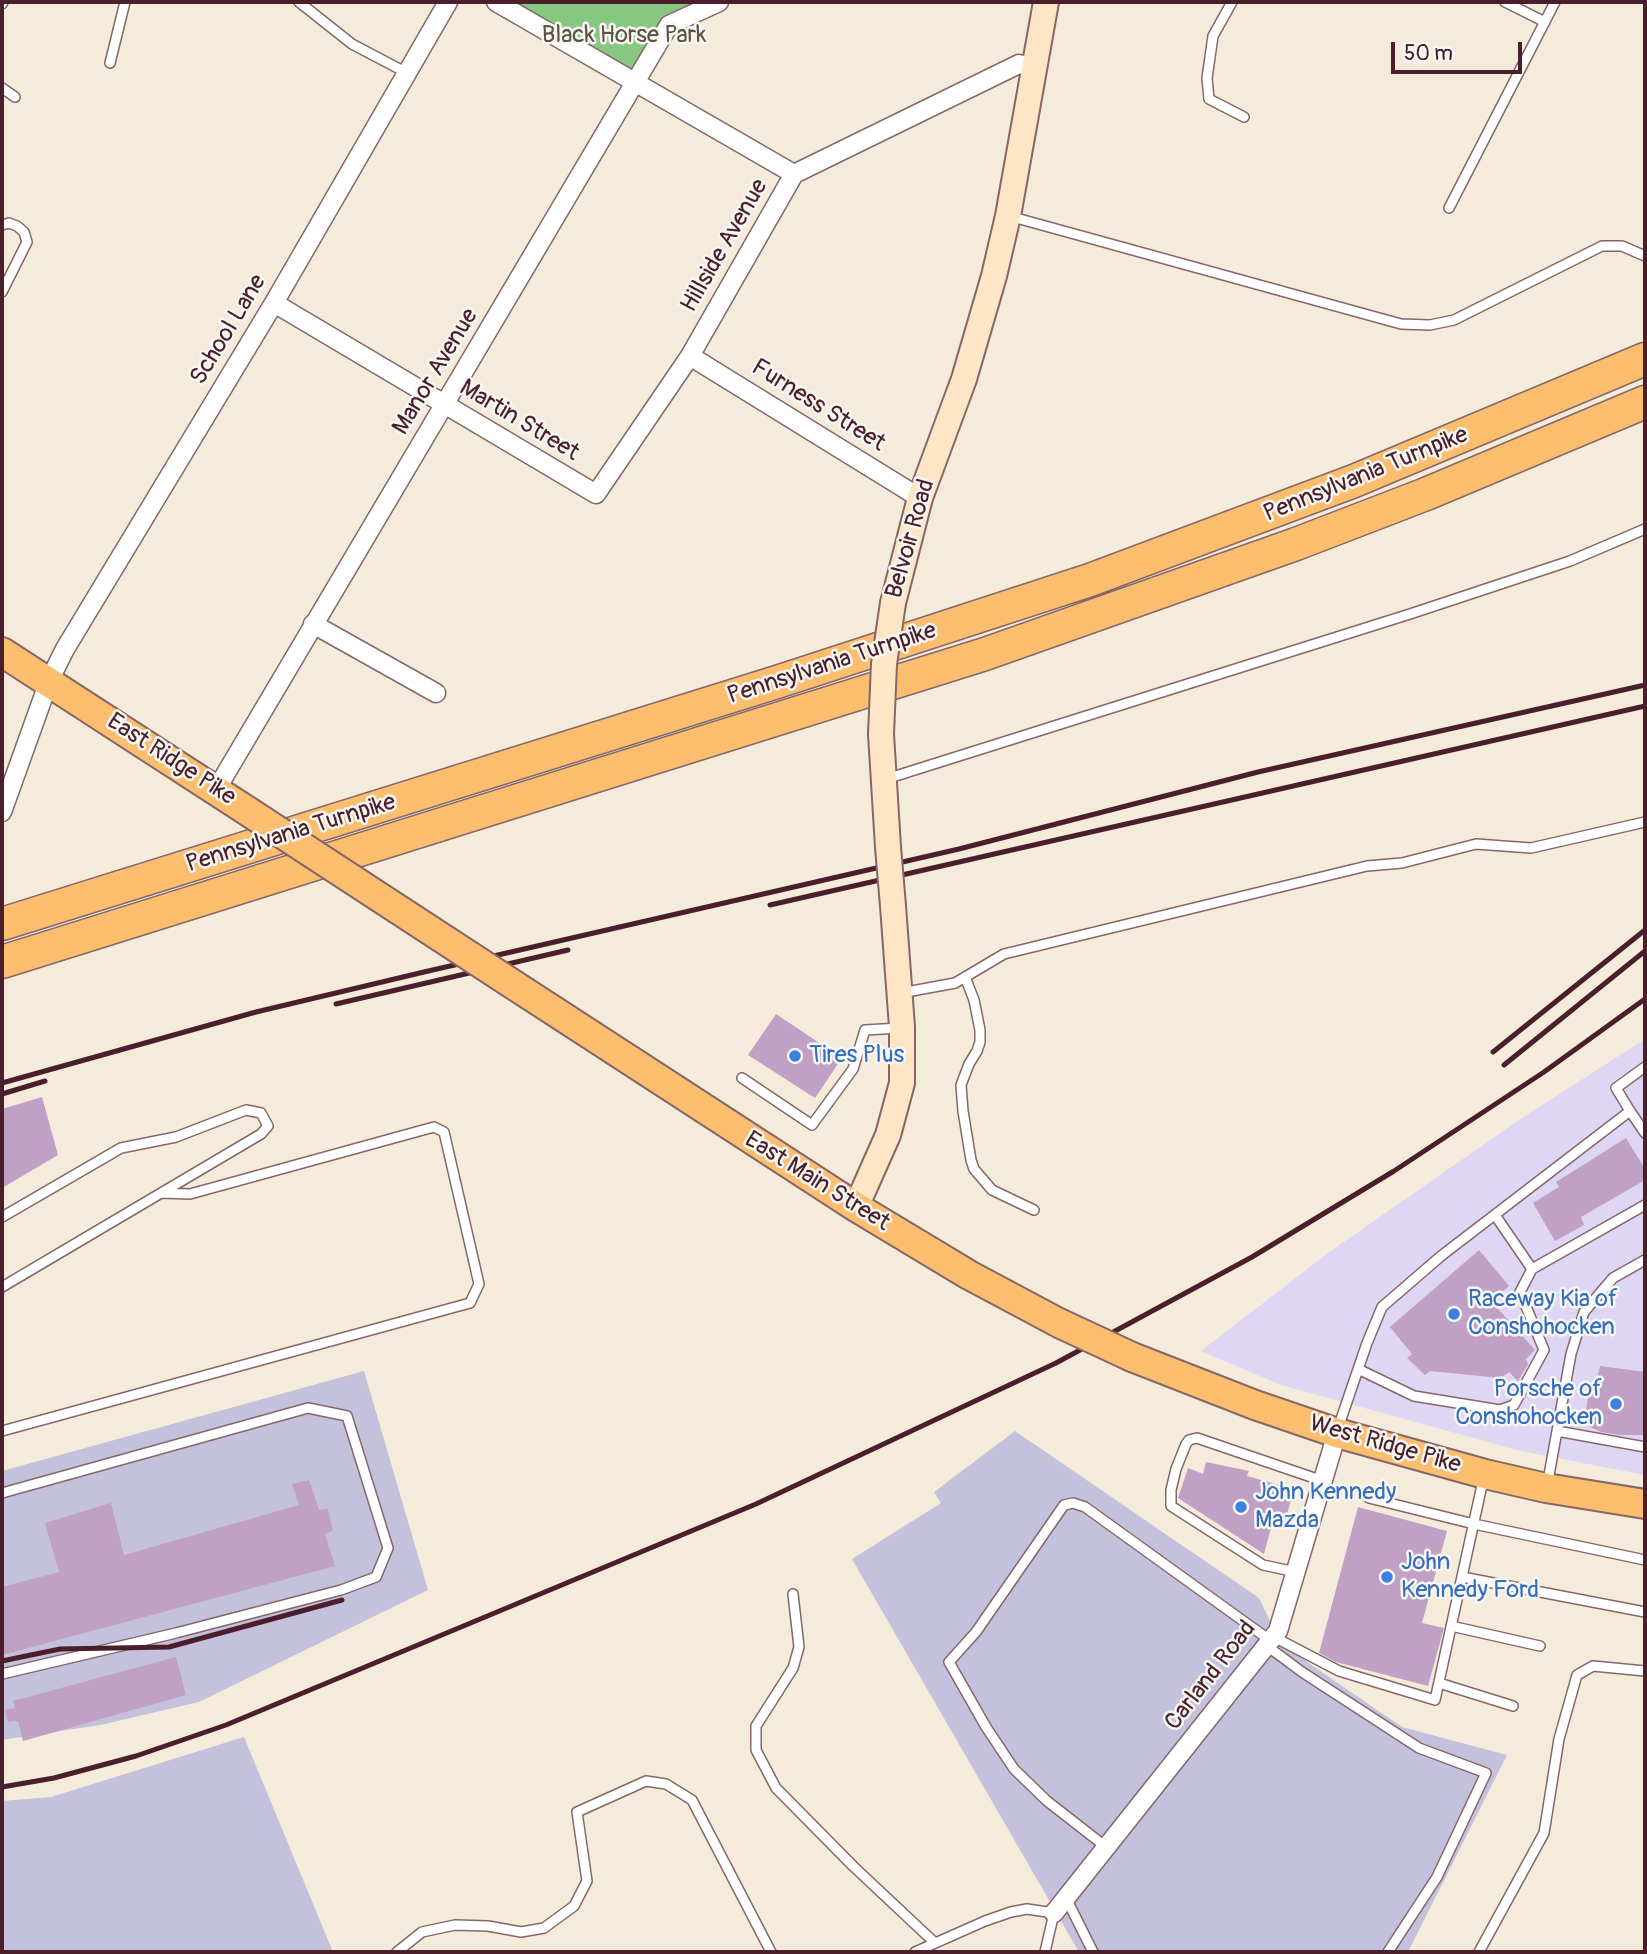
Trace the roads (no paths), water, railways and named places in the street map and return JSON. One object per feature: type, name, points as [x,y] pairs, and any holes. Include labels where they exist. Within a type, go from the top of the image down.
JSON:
[{"type":"highway","name":"Pennsylvania Turnpike","points":[[2,924],[764,686],[1090,580],[1354,481],[1645,359]]},
{"type":"highway","name":"Pennsylvania Turnpike","points":[[2,962],[985,654],[1296,544],[1439,489],[1645,402]]},
{"type":"main road","name":"East Ridge Pike","points":[[2,652],[514,985]]},
{"type":"main road","name":"East Main Street","points":[[514,985],[856,1207],[969,1275],[1059,1323],[1132,1357]]},
{"type":"main road","name":"West Ridge Pike","points":[[1132,1357],[1337,1433],[1485,1474],[1546,1488],[1645,1504]]},
{"type":"street","name":"School Lane","points":[[2,812],[49,681],[65,649],[274,303],[448,2]]},
{"type":"street","points":[[496,2],[794,174]]},
{"type":"street","name":"Manor Avenue","points":[[216,790],[669,25],[719,2]]},
{"type":"street","name":"Belvoir Road","points":[[856,1207],[888,1135],[897,1106],[904,1060],[881,734],[884,664],[892,603],[920,498],[977,336],[994,276],[1046,2]]},
{"type":"street","name":"Hillside Avenue","points":[[596,494],[690,356],[794,174],[1019,64],[1035,67]]},
{"type":"street","name":"Martin Street","points":[[274,303],[596,494]]},
{"type":"street","name":"Furness Street","points":[[690,356],[920,498]]},
{"type":"street","points":[[313,624],[436,693]]},
{"type":"street","name":"Carland Road","points":[[1054,1913],[1278,1631],[1337,1433]]},
{"type":"lane","points":[[110,63],[125,2]]},
{"type":"lane","points":[[299,2],[352,44],[407,73]]},
{"type":"lane","points":[[1232,2],[1213,36],[1207,79],[1209,99],[1244,117]]},
{"type":"lane","points":[[1505,2],[1545,22]]},
{"type":"lane","points":[[1449,208],[1555,2]]},
{"type":"lane","points":[[2,88],[15,97]]},
{"type":"lane","points":[[1007,216],[1401,324],[1430,325],[1454,320],[1602,246],[1622,246],[1645,256]]},
{"type":"lane","points":[[2,225],[9,223],[17,226],[24,232],[27,242],[2,292]]},
{"type":"lane","points":[[883,780],[1434,606],[1570,561],[1645,529]]},
{"type":"lane","points":[[900,993],[955,983],[1004,954],[1367,866],[1402,863],[1476,844],[1531,848],[1645,822]]},
{"type":"lane","points":[[965,977],[974,1000],[980,1030],[980,1042],[961,1085],[962,1111],[971,1160],[981,1178],[992,1190],[1034,1210]]},
{"type":"lane","points":[[742,1078],[812,1125],[853,1069],[865,1030],[902,1027]]},
{"type":"lane","points":[[1645,1067],[1616,1088],[1645,1133]]},
{"type":"lane","points":[[2,1217],[121,1148],[176,1137],[246,1110],[261,1113],[268,1126],[261,1135],[2,1287]]},
{"type":"lane","points":[[1337,1433],[1382,1307],[1421,1272],[1630,1111]]},
{"type":"lane","points":[[2,1431],[470,1303],[479,1283],[444,1132],[434,1127],[190,1195],[162,1193]]},
{"type":"lane","points":[[1358,1369],[1414,1396],[1500,1410],[1514,1405],[1544,1350],[1520,1292],[1532,1269],[1645,1205]]},
{"type":"lane","points":[[1495,1215],[1532,1269]]},
{"type":"lane","points":[[1546,1488],[1571,1354],[1584,1312],[1613,1278],[1645,1260]]},
{"type":"lane","points":[[2,1493],[308,1408],[347,1416],[388,1548],[376,1577],[341,1590],[2,1674]]},
{"type":"lane","points":[[1557,1431],[1645,1447]]},
{"type":"lane","points":[[1296,1572],[1263,1565],[1171,1506],[1171,1490],[1186,1444],[1197,1438],[1323,1481]]},
{"type":"lane","points":[[1271,1641],[1339,1671],[1435,1700],[1485,1474]]},
{"type":"lane","points":[[1369,1498],[1474,1524],[1645,1560]]},
{"type":"lane","points":[[1106,1847],[1047,1801],[1014,1769],[986,1727],[949,1662],[976,1632],[1064,1505],[1073,1503],[1085,1507],[1271,1641],[1302,1672],[1419,1748],[1486,1773],[1437,1877],[1388,1952]]},
{"type":"lane","points":[[1462,1577],[1645,1612]]},
{"type":"lane","points":[[793,1594],[799,1647],[793,1668],[756,1726],[756,1750],[776,1788],[853,1866],[935,1943]]},
{"type":"lane","points":[[1451,1626],[1539,1646]]},
{"type":"lane","points":[[1479,1952],[1544,1833],[1559,1739],[1577,1675],[1593,1666],[1645,1671]]},
{"type":"lane","points":[[1439,1683],[1513,1706]]},
{"type":"lane","points":[[397,1952],[422,1932],[455,1926],[488,1926],[521,1932],[544,1928],[574,1906],[587,1881],[577,1812],[646,1781],[666,1784],[692,1800],[771,1952]]},
{"type":"lane","points":[[1066,1898],[1093,1952]]},
{"type":"lane","points":[[915,1952],[1011,1912],[1027,1909],[1054,1913],[1045,1952]]},
{"type":"railway","points":[[2,1083],[256,1012],[959,849],[1258,772],[1645,685]]},
{"type":"railway","points":[[770,905],[1645,706]]},
{"type":"railway","points":[[1493,1052],[1645,930]]},
{"type":"railway","points":[[336,1004],[568,950]]},
{"type":"railway","points":[[1504,1065],[1645,951]]},
{"type":"railway","points":[[2,1787],[54,1778],[136,1756],[226,1725],[756,1504],[1056,1363],[1252,1257],[1394,1171],[1544,1072],[1645,999]]},
{"type":"railway","points":[[2,1094],[45,1081]]},
{"type":"railway","points":[[2,1661],[60,1649],[169,1647],[342,1600]]},
{"type":"place","name":"Tires Plus","points":[[795,1056]]},
{"type":"place","name":"Raceway Kia of Conshohocken","points":[[1454,1314]]},
{"type":"place","name":"Porsche of Conshohocken","points":[[1616,1404]]},
{"type":"place","name":"John Kennedy Mazda","points":[[1241,1507]]},
{"type":"place","name":"John Kennedy Ford","points":[[1387,1577]]},
{"type":"park label","name":"Black Horse Park","points":[[624,36]]}]
